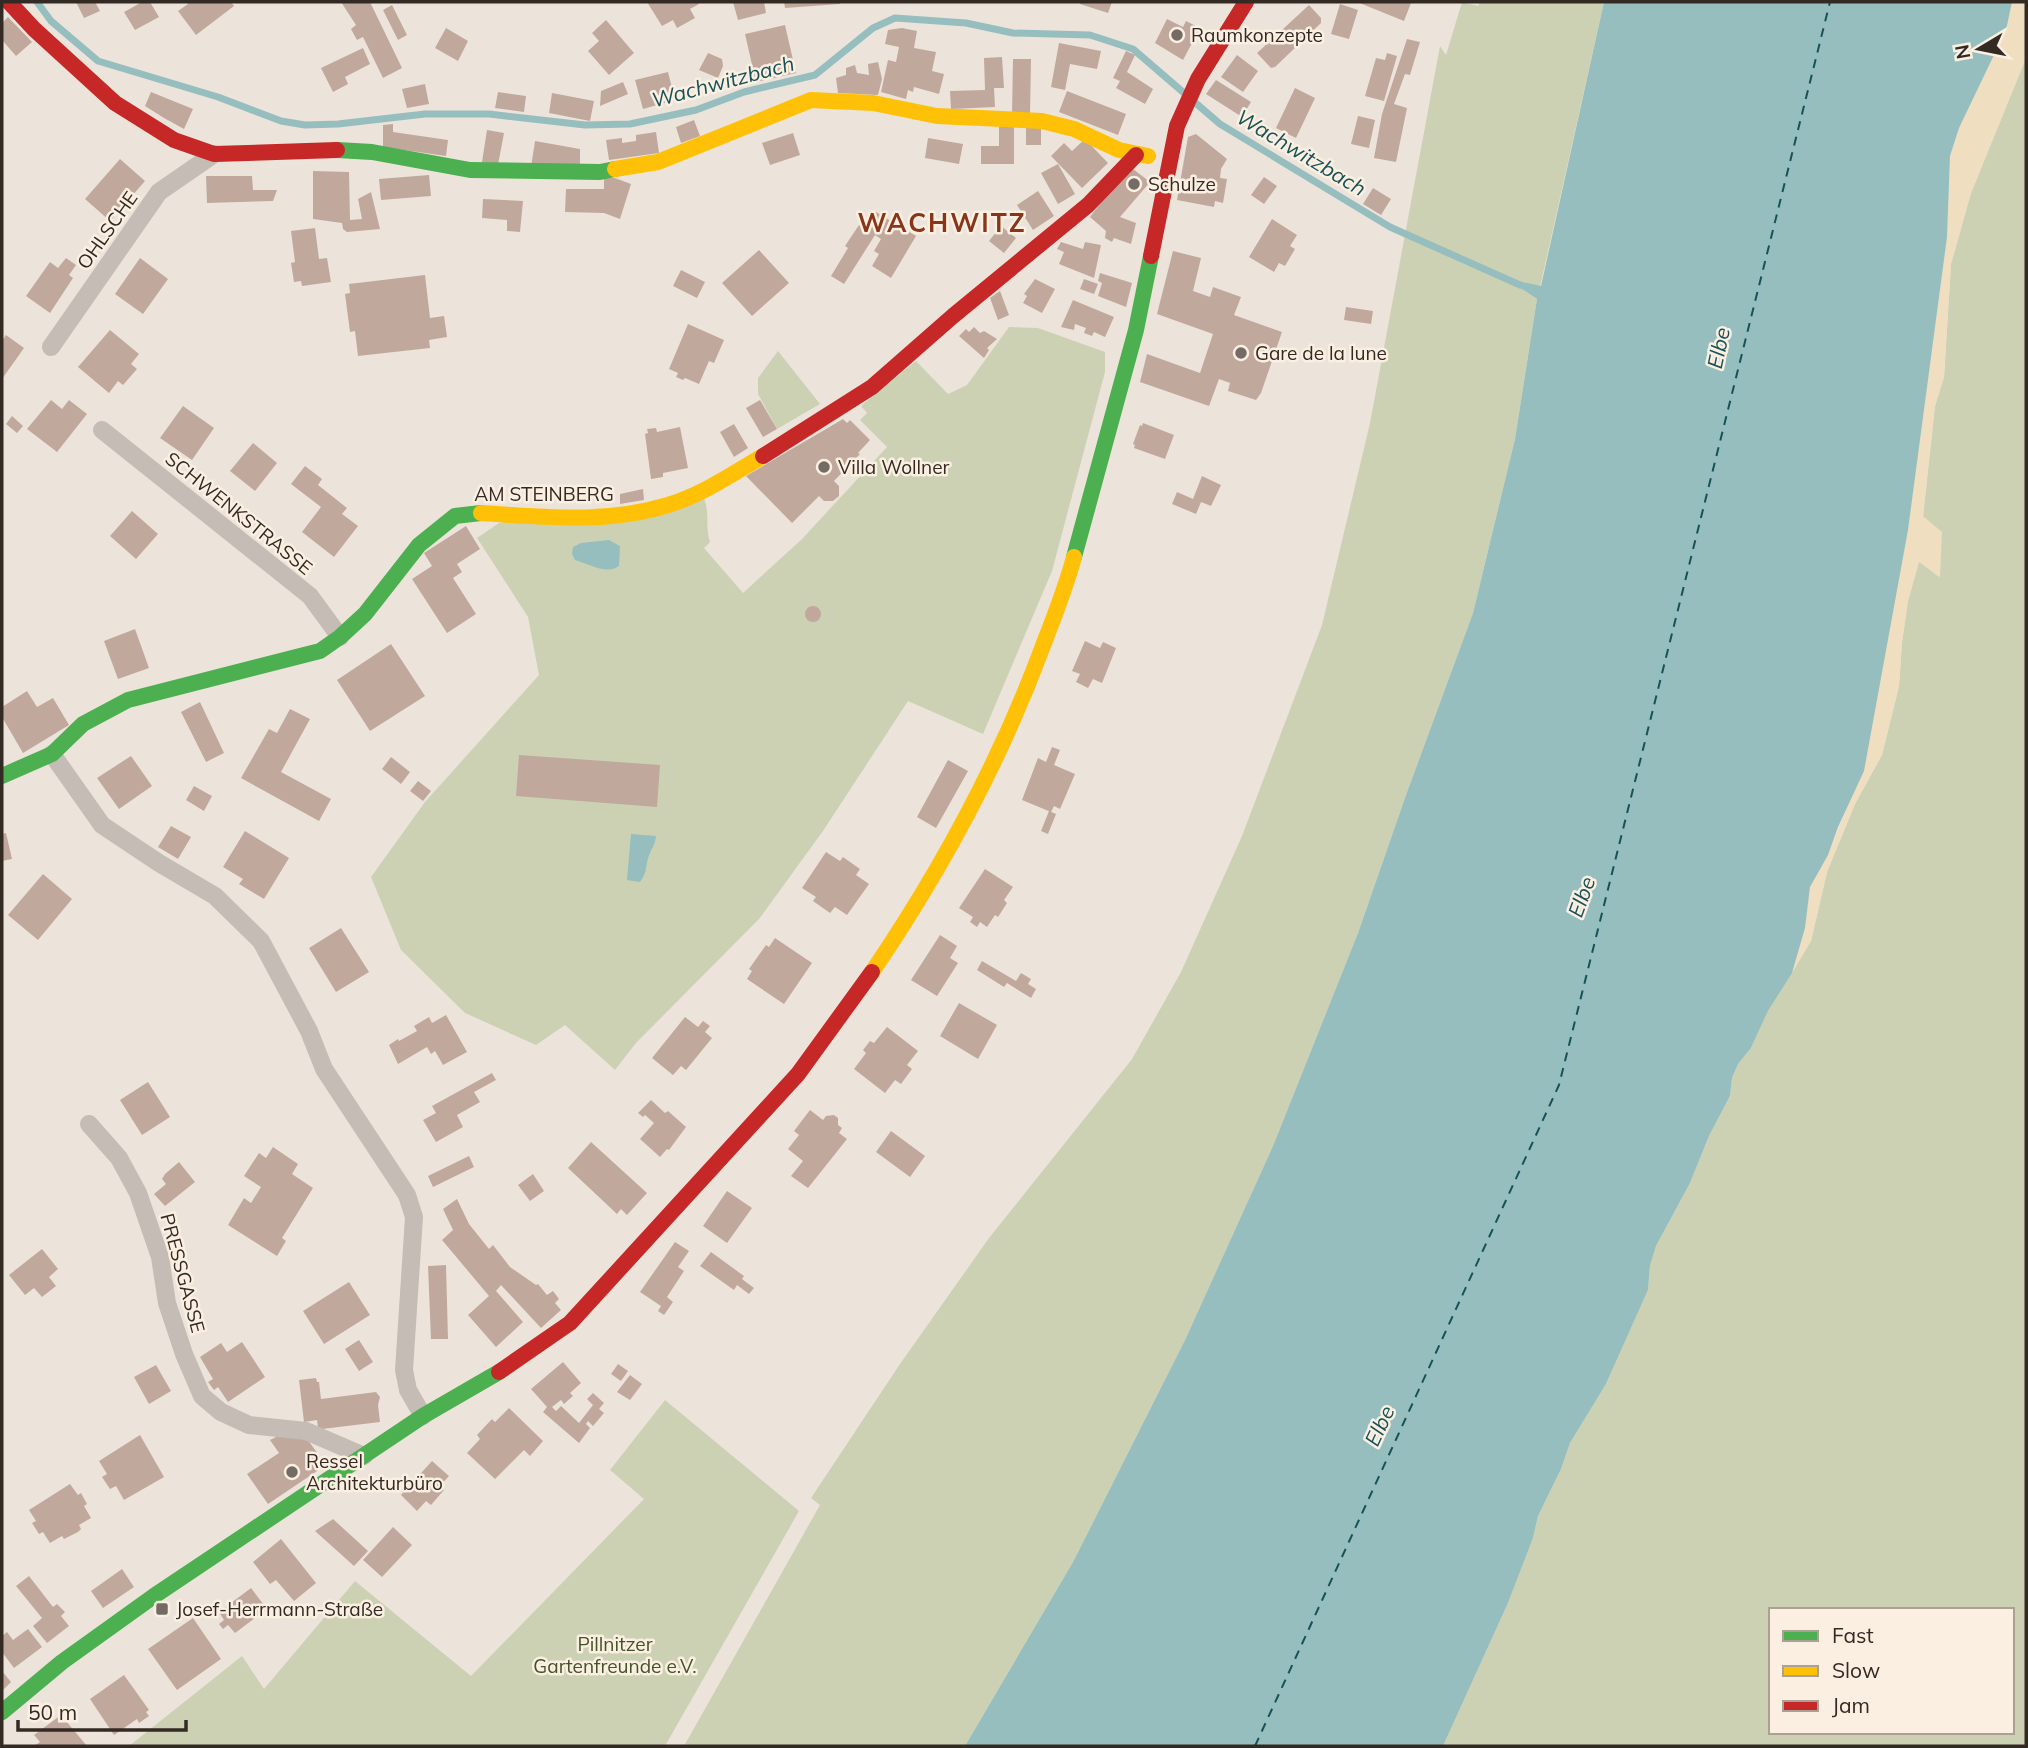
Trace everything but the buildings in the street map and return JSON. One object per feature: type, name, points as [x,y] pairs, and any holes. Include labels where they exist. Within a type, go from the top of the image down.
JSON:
[{"type":"street","points":[[9,2],[34,29],[115,103],[173,140],[214,154],[345,150],[372,152],[471,170],[600,172],[657,162],[811,100],[873,103],[937,116],[1041,121],[1074,129],[1119,150],[1170,159]]},
{"type":"street","points":[[2,1712],[62,1662],[154,1596],[423,1416],[491,1377],[570,1322],[738,1143],[798,1074],[845,1011],[913,911],[982,788],[1027,689],[1069,577],[1136,330],[1177,126],[1198,79],[1246,2]]},
{"type":"street","name":"OHLSCHE","points":[[51,346],[159,192],[214,154]]},
{"type":"street","name":"AM STEINBERG","points":[[2,776],[52,754],[83,724],[128,700],[320,651],[365,614],[419,545],[456,516],[477,513],[561,517],[631,514],[669,505],[726,479],[872,387],[953,316],[1088,205],[1136,155]]},
{"type":"street","name":"SCHWENKSTRASSE","points":[[102,430],[310,596],[340,637]]},
{"type":"street","points":[[52,754],[102,825],[215,896],[261,941],[309,1031],[324,1069],[407,1195],[414,1217],[404,1370],[408,1390],[423,1416]]},
{"type":"street","name":"PRESSGASSE","points":[[89,1124],[119,1158],[138,1193],[160,1257],[167,1303],[202,1396],[220,1412],[249,1425],[306,1430],[364,1456]]},
{"type":"green space","points":[[1462,2],[1478,6],[1480,2],[1604,2],[1540,287],[1515,280],[1513,283],[1537,299],[1515,439],[1473,613],[1358,933],[1273,1146],[1185,1340],[1073,1562],[965,1746],[684,1746],[820,1505],[811,1498],[900,1364],[989,1238],[1132,1059],[1181,972],[1242,836],[1322,625],[1370,423],[1440,46],[1446,55]]},
{"type":"green space","points":[[2026,58],[2026,1746],[1443,1746],[1508,1603],[1533,1538],[1538,1516],[1561,1469],[1570,1443],[1606,1384],[1648,1290],[1650,1266],[1656,1246],[1690,1183],[1709,1136],[1730,1096],[1732,1078],[1738,1064],[1751,1048],[1768,1011],[1811,941],[1827,872],[1855,804],[1882,755],[1899,686],[1908,601],[1919,561],[1939,577],[1923,517],[1935,406],[1944,377],[1951,264],[1971,193]]},
{"type":"green space","points":[[1009,327],[1038,328],[1105,352],[1105,372],[1052,571],[983,734],[908,701],[823,831],[759,919],[636,1043],[615,1070],[565,1025],[536,1045],[465,1013],[401,950],[371,877],[425,802],[539,675],[528,617],[477,538],[499,523],[704,498],[710,542],[704,548],[743,593],[802,539],[887,447],[860,420],[867,413],[861,406],[916,361],[948,394],[967,385]]},
{"type":"green space","points":[[778,351],[820,404],[777,429],[758,394],[758,378]]},
{"type":"green space","name":"Pillnitzer Gartenfreunde e.V.","points":[[665,1400],[799,1511],[665,1746],[129,1746],[242,1656],[264,1689],[355,1581],[471,1676],[644,1499],[610,1470]]},
{"type":"sand","points":[[2012,2],[2026,2],[2026,58],[1971,193],[1951,264],[1944,377],[1935,406],[1923,516],[1942,532],[1940,577],[1919,562],[1908,601],[1899,686],[1882,755],[1855,804],[1827,872],[1811,941],[1792,973],[1805,928],[1810,887],[1828,855],[1855,789],[1908,530],[1947,237],[1950,156],[1959,128],[2006,30]]},
{"type":"water","name":"Elbe","points":[[1604,2],[2012,2],[2006,30],[1959,128],[1950,156],[1947,237],[1908,530],[1864,771],[1828,855],[1810,887],[1805,928],[1792,973],[1768,1011],[1751,1048],[1738,1064],[1732,1078],[1730,1096],[1709,1136],[1690,1183],[1656,1246],[1650,1266],[1648,1290],[1606,1384],[1570,1443],[1561,1469],[1538,1516],[1533,1538],[1508,1603],[1443,1746],[965,1746],[1073,1562],[1185,1340],[1273,1146],[1358,933],[1473,613],[1515,439],[1537,299],[1513,283],[1514,280],[1541,286]]},
{"type":"water","points":[[609,540],[620,546],[619,566],[614,568],[592,566],[575,560],[572,554],[573,547],[581,543]]},
{"type":"water","points":[[631,834],[656,836],[640,882],[627,880]]},
{"type":"waterway","name":"Wachwitzbach","points":[[37,2],[51,21],[98,61],[218,97],[281,121],[305,125],[425,114],[489,114],[585,125],[630,124],[696,110],[744,92],[815,75],[873,28],[895,18],[966,23],[1013,33],[1090,35],[1133,49],[1220,124],[1390,227],[1520,285]]},
{"type":"ferry route","points":[[1255,1746],[1559,1085],[1830,2]]},
{"type":"traffic: fast","points":[[337,150],[372,152],[470,170],[600,172],[615,169]]},
{"type":"traffic: fast","points":[[1074,557],[1136,330],[1151,256]]},
{"type":"traffic: fast","points":[[2,776],[52,754],[83,724],[128,700],[320,651],[365,614],[419,545],[455,516],[481,513]]},
{"type":"traffic: fast","points":[[2,1712],[62,1662],[154,1596],[423,1416],[499,1372]]},
{"type":"traffic: slow","points":[[615,169],[658,162],[811,100],[873,103],[937,116],[1042,121],[1074,129],[1119,150],[1148,156]]},
{"type":"traffic: slow","points":[[481,513],[575,518],[645,511],[693,496],[763,456]]},
{"type":"traffic: slow","points":[[872,972],[946,853],[989,771],[1027,687],[1074,557]]},
{"type":"traffic: jam","points":[[9,2],[34,29],[115,103],[174,140],[214,154],[337,150]]},
{"type":"traffic: jam","points":[[1151,256],[1177,126],[1198,79],[1246,2]]},
{"type":"traffic: jam","points":[[763,456],[872,387],[953,316],[1088,205],[1136,155]]},
{"type":"traffic: jam","points":[[499,1372],[570,1323],[798,1074],[872,972]]},
{"type":"place","name":"Raumkonzepte","points":[[1177,35]]},
{"type":"place","name":"Schulze","points":[[1134,184]]},
{"type":"place","name":"Gare de la lune","points":[[1241,353]]},
{"type":"place","name":"Villa Wollner","points":[[824,467]]},
{"type":"place","name":"Ressel Architekturbüro","points":[[292,1472]]},
{"type":"place","name":"Josef-Herrmann-Straße","points":[[162,1609]]},
{"type":"district","name":"WACHWITZ","points":[[942,223]]}]
